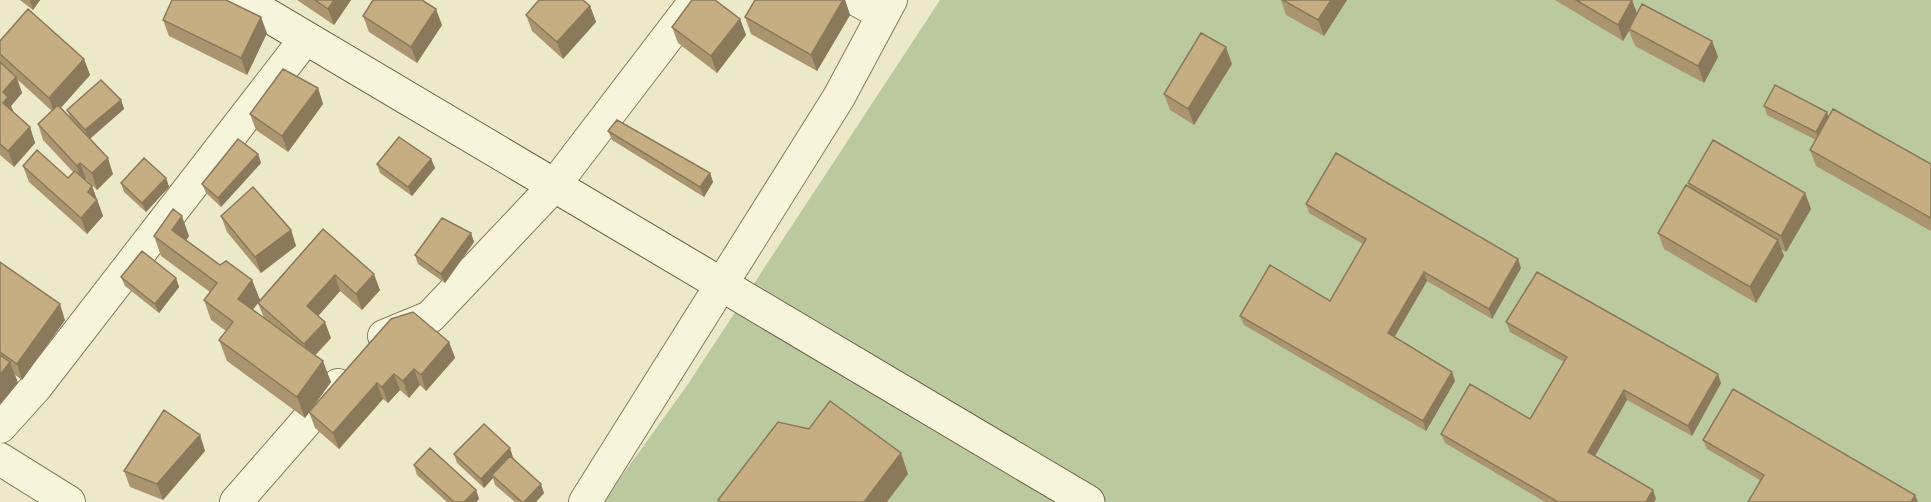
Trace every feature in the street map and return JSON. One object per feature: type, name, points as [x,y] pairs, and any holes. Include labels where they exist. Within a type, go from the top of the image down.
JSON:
[{"type":"street","points":[[242,0],[553,187],[1088,502]]},
{"type":"street","points":[[236,502],[379,339],[430,317],[553,187],[696,0]]},
{"type":"street","points":[[585,502],[722,287],[839,97],[877,5]]},
{"type":"street","points":[[0,427],[36,387],[306,38]]},
{"type":"street","points":[[0,459],[69,502]]},
{"type":"green space","points":[[940,0],[1931,0],[1931,502],[603,502],[686,387]]},
{"type":"building","points":[[172,0],[226,0],[261,17],[241,58],[163,20]]},
{"type":"building","points":[[315,0],[334,0],[328,9]]},
{"type":"building","points":[[373,0],[422,0],[436,9],[411,47],[363,16]]},
{"type":"building","points":[[539,0],[583,0],[590,6],[557,42],[526,15]]},
{"type":"building","points":[[692,0],[715,0],[740,19],[711,56],[672,27]]},
{"type":"building","points":[[755,0],[843,0],[811,55],[745,17]]},
{"type":"building","points":[[1283,0],[1331,0],[1318,20]]},
{"type":"building","points":[[1576,0],[1632,0],[1618,25]]},
{"type":"building","points":[[1642,4],[1712,41],[1698,66],[1629,29]]},
{"type":"building","points":[[28,9],[84,59],[49,98],[0,54],[0,41]]},
{"type":"building","points":[[1201,33],[1226,47],[1188,109],[1164,94]]},
{"type":"building","points":[[0,62],[16,77],[3,92],[8,97],[3,103],[30,127],[8,151],[0,144]]},
{"type":"building","points":[[283,69],[318,88],[282,136],[250,114]]},
{"type":"building","points":[[101,80],[121,100],[85,130],[67,110]]},
{"type":"building","points":[[1775,85],[1827,112],[1816,132],[1764,106]]},
{"type":"building","points":[[58,105],[108,158],[92,173],[80,163],[77,166],[38,124]]},
{"type":"building","points":[[1833,109],[1931,164],[1931,218],[1810,150]]},
{"type":"building","points":[[617,120],[710,173],[700,187],[608,131]]},
{"type":"building","points":[[399,137],[431,159],[408,187],[377,164]]},
{"type":"building","points":[[238,139],[258,154],[218,198],[202,184]]},
{"type":"building","points":[[1713,140],[1805,193],[1781,236],[1688,183]]},
{"type":"building","points":[[37,150],[68,178],[75,171],[92,186],[88,192],[97,200],[81,218],[23,166]]},
{"type":"building","points":[[1336,153],[1518,259],[1489,309],[1424,272],[1388,333],[1452,372],[1423,421],[1240,316],[1270,265],[1330,301],[1366,239],[1306,204]]},
{"type":"building","points":[[144,158],[166,178],[142,203],[121,183]]},
{"type":"building","points":[[1686,185],[1778,240],[1750,287],[1658,233]]},
{"type":"building","points":[[253,187],[291,230],[255,257],[221,216]]},
{"type":"building","points":[[173,209],[182,216],[172,230],[220,265],[226,261],[252,280],[238,299],[323,361],[297,397],[219,340],[233,322],[204,300],[217,283],[154,236]]},
{"type":"building","points":[[442,218],[471,233],[441,274],[415,255]]},
{"type":"building","points":[[323,229],[374,274],[356,294],[335,275],[307,306],[325,322],[304,344],[258,303]]},
{"type":"building","points":[[142,251],[176,278],[155,304],[121,277]]},
{"type":"building","points":[[0,262],[60,304],[17,364],[0,352]]},
{"type":"building","points":[[1537,272],[1718,374],[1688,426],[1624,390],[1588,452],[1653,490],[1646,502],[1558,502],[1441,434],[1470,384],[1530,419],[1567,357],[1506,322]]},
{"type":"building","points":[[413,312],[449,342],[421,375],[414,369],[403,381],[394,374],[382,387],[377,383],[333,433],[309,412],[391,319]]},
{"type":"building","points":[[0,355],[10,362],[0,375]]},
{"type":"building","points":[[1733,389],[1915,495],[1911,502],[1748,502],[1764,475],[1703,440]]},
{"type":"building","points":[[830,401],[901,453],[864,502],[721,502],[718,500],[778,422],[809,429]]},
{"type":"building","points":[[164,410],[200,435],[157,484],[124,471]]},
{"type":"building","points":[[484,424],[510,448],[481,479],[454,454]]},
{"type":"building","points":[[430,448],[476,490],[464,502],[454,502],[414,465]]},
{"type":"building","points":[[510,456],[541,484],[524,502],[492,475]]}]
